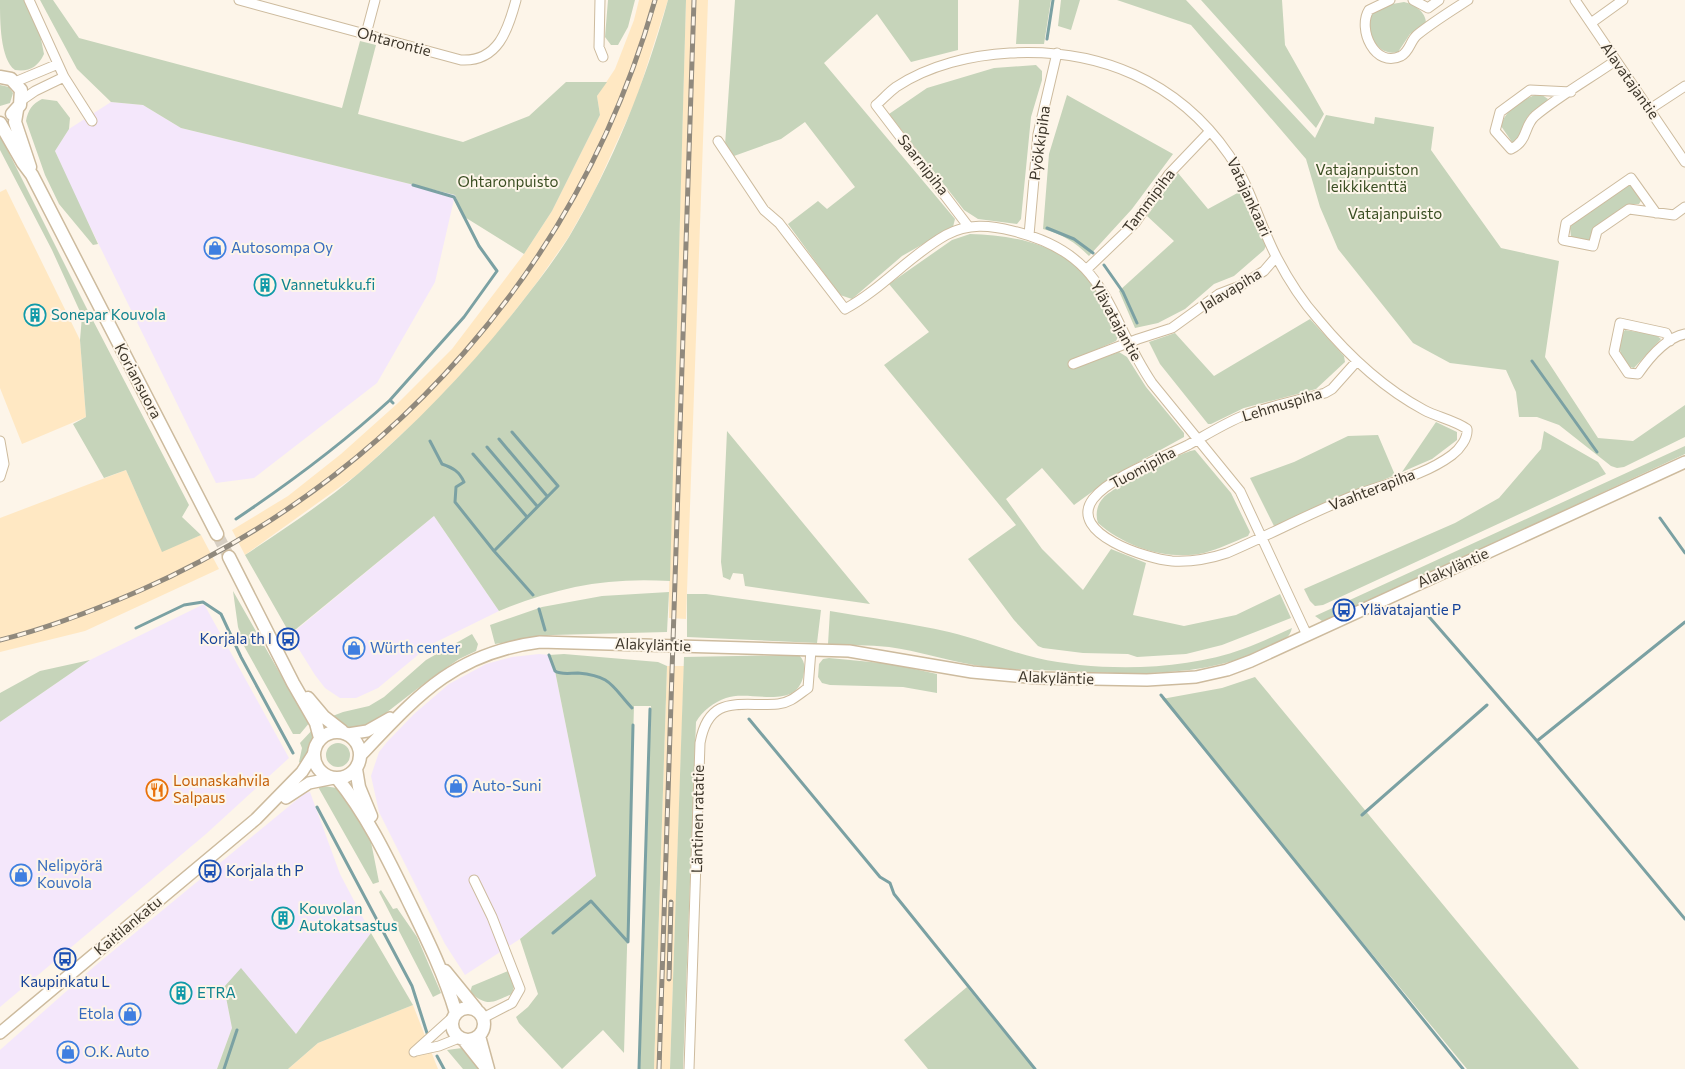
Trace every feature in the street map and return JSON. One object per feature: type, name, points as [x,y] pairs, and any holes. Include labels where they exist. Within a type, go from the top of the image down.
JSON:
[{"type":"main road","points":[[0,66],[9,79]]},
{"type":"main road","name":"Koriansuora","points":[[9,79],[21,90],[15,122],[29,158],[32,175]]},
{"type":"main road","points":[[0,116],[7,116],[19,105]]},
{"type":"main road","name":"Koriansuora","points":[[0,123],[32,175],[217,534]]},
{"type":"main road","points":[[229,557],[316,723],[320,738],[314,753],[317,767],[322,772],[336,778],[358,806],[380,843],[440,965],[454,1015],[452,1028],[488,1069]]},
{"type":"main road","points":[[288,672],[324,717],[358,743],[361,755],[356,769],[351,774],[336,778]]},
{"type":"main road","points":[[320,738],[327,734],[345,733]]},
{"type":"main road","points":[[356,769],[359,787],[380,843]]},
{"type":"main road","points":[[440,965],[480,1014],[484,1028],[479,1036],[472,1040],[461,1039]]},
{"type":"main road","points":[[454,1015],[465,1008],[480,1014]]},
{"type":"main road","points":[[479,1036],[488,1069]]},
{"type":"street","points":[[29,0],[64,77],[92,121]]},
{"type":"street","name":"Ohtarontie","points":[[240,0],[470,61],[487,55],[503,40],[516,0]]},
{"type":"street","points":[[366,34],[375,0]]},
{"type":"street","points":[[600,0],[599,47],[603,57]]},
{"type":"street","points":[[1390,0],[1378,4],[1365,16],[1365,32],[1371,46],[1379,54],[1388,58],[1399,57],[1407,52],[1415,37],[1468,0]]},
{"type":"street","points":[[1413,0],[1428,8],[1436,21]]},
{"type":"street","points":[[1428,8],[1439,0]]},
{"type":"street","name":"Alavatajantie","points":[[1574,0],[1685,162]]},
{"type":"street","points":[[1591,23],[1623,0]]},
{"type":"street","name":"Vatajankaari","points":[[876,106],[896,87],[949,63],[971,57],[1002,54],[1057,53],[1094,59],[1135,74],[1175,99],[1210,131],[1230,156],[1242,176],[1276,257],[1310,310],[1357,361],[1407,400],[1467,429]]},
{"type":"street","name":"Pyökkipiha","points":[[1030,235],[1038,134],[1057,53]]},
{"type":"street","points":[[1571,92],[1530,90],[1500,112],[1496,131],[1511,150],[1521,144],[1534,118],[1571,92],[1615,60]]},
{"type":"street","points":[[9,79],[58,64]]},
{"type":"street","points":[[19,105],[35,91],[64,77]]},
{"type":"street","points":[[1650,110],[1685,86]]},
{"type":"street","name":"Saarnipiha","points":[[876,106],[968,226]]},
{"type":"street","name":"Tammipiha","points":[[1087,269],[1135,223],[1169,174],[1210,131]]},
{"type":"street","name":"Ylävatajantie","points":[[718,141],[764,210],[779,223],[845,309],[859,301],[945,235],[968,226],[1004,228],[1030,235],[1064,250],[1087,269],[1097,283],[1152,383],[1240,490],[1307,635]]},
{"type":"street","points":[[1656,213],[1631,178],[1566,223],[1563,240],[1593,246],[1596,231],[1629,208],[1656,213],[1674,215],[1685,207]]},
{"type":"street","name":"Jalavapiha","points":[[1073,364],[1128,342],[1172,328],[1219,294],[1240,286],[1264,271],[1276,257]]},
{"type":"street","points":[[1670,341],[1666,333],[1620,323],[1614,352],[1628,373],[1638,374],[1650,356],[1670,341],[1685,334]]},
{"type":"street","name":"Lehmuspiha","points":[[1199,439],[1244,416],[1325,393],[1357,361]]},
{"type":"street","name":"Vaahterapiha","points":[[1263,537],[1362,493],[1410,477],[1446,458],[1462,444],[1467,429]]},
{"type":"street","name":"Tuomipiha","points":[[1199,439],[1138,468],[1100,492],[1094,498],[1088,512],[1092,526],[1125,548],[1169,561],[1192,561],[1216,556],[1263,537]]},
{"type":"street","points":[[0,441],[4,464],[0,478]]},
{"type":"street","name":"Alakyläntie","points":[[361,755],[402,710],[436,682],[463,664],[488,653],[518,645],[571,642],[811,650],[871,654],[992,675],[1147,680],[1196,677],[1226,670],[1307,635],[1685,462]]},
{"type":"street","name":"Läntinen ratatie","points":[[689,1069],[700,743],[702,730],[710,717],[719,708],[745,703],[778,704],[790,701],[808,688],[811,650]]},
{"type":"street","name":"Alakyläntie","points":[[345,733],[367,731],[402,710]]},
{"type":"street","name":"Kaitilankatu","points":[[256,819],[302,772],[314,753]]},
{"type":"street","name":"Kaitilankatu","points":[[0,1033],[256,819],[309,783],[336,778]]},
{"type":"street","points":[[474,880],[492,917],[520,989],[512,1003],[480,1014]]},
{"type":"street","points":[[454,1015],[414,1052],[461,1039]]},
{"type":"shaded area","points":[[639,0],[668,0],[636,100],[594,192],[568,238],[538,281],[490,343],[426,412],[358,474],[245,555],[232,530],[288,496],[341,454],[398,403],[452,349],[524,254],[552,211],[600,115],[597,96],[615,69],[634,20]]},
{"type":"shaded area","points":[[686,0],[708,0],[686,619],[669,618],[669,592]]},
{"type":"shaded area","points":[[111,102],[143,105],[181,128],[455,195],[435,282],[377,383],[254,478],[216,483],[77,200],[55,151],[69,129]]},
{"type":"shaded area","points":[[6,189],[80,340],[86,417],[22,444],[0,388],[0,192]]},
{"type":"shaded area","points":[[126,470],[162,551],[201,535],[219,569],[85,631],[0,652],[0,518]]},
{"type":"shaded area","points":[[434,516],[499,611],[430,645],[378,688],[356,698],[340,698],[325,688],[290,635]]},
{"type":"shaded area","points":[[204,604],[289,758],[206,834],[0,1007],[0,722],[90,660]]},
{"type":"shaded area","points":[[539,654],[549,655],[555,671],[596,876],[520,939],[465,975],[445,944],[379,812],[371,776],[379,752],[387,742],[414,714],[449,684],[486,664],[512,657]]},
{"type":"shaded area","points":[[667,666],[684,666],[670,1069],[654,1069]]},
{"type":"shaded area","points":[[310,792],[340,874],[371,933],[296,1034],[224,987],[232,1028],[217,1069],[0,1069],[0,1050],[96,965],[305,793]]},
{"type":"shaded area","points":[[413,1005],[438,1069],[288,1069],[318,1043]]},
{"type":"green space","points":[[0,0],[24,0],[39,29],[44,54],[32,68],[15,70],[6,57],[2,39]]},
{"type":"green space","name":"Ohtaronpuisto","points":[[40,0],[53,0],[79,38],[342,108],[360,41],[376,45],[358,114],[463,142],[529,116],[566,82],[607,82],[597,96],[600,115],[552,211],[524,254],[463,216],[455,195],[181,128],[143,105],[111,102],[77,69]]},
{"type":"green space","points":[[608,0],[635,0],[628,27],[618,45],[611,45],[605,37]]},
{"type":"green space","points":[[668,0],[686,0],[670,581],[604,582],[562,590],[499,611],[434,516],[290,634],[245,555],[332,495],[402,434],[443,394],[500,329],[538,281],[569,237],[614,151],[649,62]]},
{"type":"green space","points":[[735,0],[958,0],[958,50],[911,62],[877,14],[824,63],[955,219],[953,227],[902,256],[852,299],[840,295],[788,224],[818,201],[827,209],[855,187],[805,122],[781,139],[734,156],[725,145]]},
{"type":"green space","points":[[1019,0],[1051,0],[1044,44],[1016,44]]},
{"type":"green space","points":[[1061,0],[1080,0],[1071,30],[1058,26]]},
{"type":"green space","name":"Vatajanpuisto","points":[[1117,0],[1186,0],[1315,138],[1326,115],[1374,124],[1375,117],[1434,127],[1431,150],[1501,248],[1559,261],[1545,357],[1598,438],[1633,441],[1685,405],[1685,437],[1624,467],[1617,468],[1611,466],[1559,425],[1537,417],[1519,417],[1516,392],[1506,370],[1450,363],[1413,343],[1338,249],[1320,207],[1306,159],[1191,25]]},
{"type":"green space","points":[[1201,0],[1282,0],[1285,45],[1324,114],[1316,128]]},
{"type":"green space","points":[[1404,2],[1419,9],[1424,15],[1426,23],[1410,34],[1398,52],[1382,50],[1369,31],[1368,24],[1371,13],[1386,5]]},
{"type":"green space","points":[[1036,65],[1042,71],[1042,80],[1031,117],[1021,219],[1017,224],[978,219],[964,210],[889,114],[927,88],[994,68]]},
{"type":"green space","points":[[0,85],[9,87],[13,93],[10,103],[0,106]]},
{"type":"green space","points":[[1067,95],[1173,154],[1132,209],[1089,256],[1068,239],[1043,229],[1049,154]]},
{"type":"green space","points":[[1535,95],[1542,95],[1548,99],[1529,115],[1517,139],[1515,142],[1512,142],[1501,126],[1503,120],[1514,106]]},
{"type":"green space","points":[[42,99],[57,101],[70,118],[69,129],[55,151],[98,244],[93,245],[59,204],[45,175],[26,121],[31,108]]},
{"type":"green space","points":[[0,135],[86,307],[189,505],[182,517],[201,535],[162,552],[126,470],[104,478],[73,424],[86,417],[80,340],[82,316],[52,250],[0,150]]},
{"type":"green space","points":[[1178,173],[1208,209],[1243,190],[1266,246],[1264,250],[1234,276],[1214,284],[1185,309],[1158,323],[1135,328],[1119,291],[1174,241],[1147,216]]},
{"type":"green space","points":[[1630,184],[1642,199],[1639,204],[1628,204],[1595,227],[1589,241],[1571,237],[1570,228],[1572,224]]},
{"type":"green space","points":[[970,234],[1014,238],[1029,242],[1070,260],[1081,270],[1098,294],[1118,337],[1116,341],[1073,360],[1079,366],[1119,352],[1127,357],[1146,387],[1184,433],[1184,437],[1115,475],[1074,505],[1042,468],[1006,499],[1042,549],[1083,590],[1111,549],[1146,563],[1133,615],[1184,626],[1236,615],[1280,594],[1291,618],[1222,645],[1186,654],[1137,657],[1128,654],[1083,653],[1043,648],[1038,646],[1014,620],[968,559],[1016,525],[884,365],[929,332],[889,284],[952,240]]},
{"type":"green space","points":[[1310,319],[1344,356],[1345,362],[1316,389],[1244,408],[1211,424],[1208,424],[1160,364],[1149,342],[1175,333],[1214,376]]},
{"type":"green space","points":[[1625,330],[1656,335],[1661,339],[1634,368],[1628,367],[1620,349],[1620,339]]},
{"type":"green space","points":[[1436,422],[1457,432],[1457,440],[1432,459],[1402,472]]},
{"type":"green space","points":[[727,431],[870,604],[745,586],[743,574],[733,573],[730,580],[723,577],[721,562]]},
{"type":"green space","points":[[1544,431],[1598,462],[1606,474],[1323,605],[1315,606],[1310,601],[1304,589],[1455,523],[1499,498],[1541,449]]},
{"type":"green space","points":[[1378,435],[1395,475],[1274,526],[1250,478],[1294,462],[1348,436]]},
{"type":"green space","points":[[1685,446],[1685,454],[1331,619],[1322,621],[1315,616]]},
{"type":"green space","points":[[1195,450],[1231,493],[1250,532],[1248,536],[1204,553],[1176,555],[1148,550],[1134,545],[1109,532],[1098,523],[1098,506],[1104,497],[1163,463]]},
{"type":"green space","points":[[233,591],[286,684],[307,713],[310,722],[300,734],[293,734],[244,646],[238,627]]},
{"type":"green space","points":[[669,592],[667,632],[553,635],[495,644],[490,625],[542,607],[602,596]]},
{"type":"green space","points":[[687,594],[706,594],[821,610],[817,643],[687,637]]},
{"type":"green space","points":[[830,611],[949,632],[1015,652],[1061,663],[1114,667],[1141,667],[1194,662],[1249,647],[1292,628],[1288,637],[1280,643],[1237,660],[1189,670],[1115,673],[1031,670],[974,665],[889,647],[828,644]]},
{"type":"green space","points":[[472,634],[478,644],[476,651],[459,659],[430,679],[369,726],[347,729],[330,717],[369,706],[384,697],[426,660]]},
{"type":"green space","points":[[564,654],[658,662],[667,666],[654,1069],[640,1069],[651,706],[634,706],[624,1053],[603,1030],[562,1069],[519,1023],[516,1017],[528,1007],[538,994],[520,939],[596,876],[555,671],[549,655]]},
{"type":"green space","points":[[799,655],[804,663],[804,672],[800,685],[793,692],[784,696],[736,696],[726,698],[709,707],[696,722],[683,1069],[670,1069],[684,657]]},
{"type":"green space","points":[[823,659],[892,664],[937,674],[937,693],[903,687],[830,685],[822,683],[818,677],[819,664]]},
{"type":"green space","points":[[90,660],[0,722],[0,693],[40,671]]},
{"type":"green space","points":[[1255,677],[1579,1069],[1467,1069],[1162,699],[1222,688]]},
{"type":"green space","points":[[314,728],[313,739],[302,765],[299,762],[302,748],[300,743]]},
{"type":"green space","points":[[338,743],[347,746],[350,755],[347,764],[338,767],[329,764],[326,755],[329,746]]},
{"type":"green space","points":[[317,785],[337,788],[348,799],[370,837],[379,882],[373,884]]},
{"type":"green space","points":[[381,890],[393,909],[397,908],[417,937],[441,993],[433,997],[379,892]]},
{"type":"green space","points":[[371,933],[413,1005],[318,1043],[288,1069],[217,1069],[232,1028],[224,987],[241,968],[296,1034]]},
{"type":"green space","points":[[508,971],[514,987],[512,994],[495,1001],[486,1002],[470,992],[472,986]]},
{"type":"green space","points":[[967,987],[1034,1069],[928,1069],[904,1040]]},
{"type":"green space","points":[[462,1048],[479,1069],[463,1069],[447,1050]]},
{"type":"waterway","points":[[1047,39],[1053,0]]},
{"type":"waterway","points":[[390,400],[464,317],[497,271],[479,246],[454,197],[413,185]]},
{"type":"waterway","points":[[1047,228],[1074,239],[1093,253]]},
{"type":"waterway","points":[[1104,265],[1123,292],[1137,323]]},
{"type":"waterway","points":[[1532,361],[1597,452]]},
{"type":"waterway","points":[[236,519],[315,462],[390,400],[393,403]]},
{"type":"waterway","points":[[494,551],[558,486],[512,432]]},
{"type":"waterway","points":[[499,439],[547,496]]},
{"type":"waterway","points":[[430,441],[442,464],[455,470],[464,482],[456,487],[455,502],[494,551],[533,595]]},
{"type":"waterway","points":[[487,447],[537,506]]},
{"type":"waterway","points":[[473,454],[527,517]]},
{"type":"waterway","points":[[1660,518],[1685,553]]},
{"type":"waterway","points":[[136,628],[184,605],[203,602],[221,614],[241,657],[293,753]]},
{"type":"waterway","points":[[539,609],[545,630]]},
{"type":"waterway","points":[[1424,611],[1537,741],[1685,919]]},
{"type":"waterway","points":[[1537,741],[1685,622]]},
{"type":"waterway","points":[[549,655],[555,671],[589,674],[604,679],[610,683],[632,708]]},
{"type":"waterway","points":[[1161,695],[1463,1069]]},
{"type":"waterway","points":[[1362,815],[1487,705]]},
{"type":"waterway","points":[[639,1069],[650,709]]},
{"type":"waterway","points":[[749,719],[880,877],[890,883],[894,894],[1035,1069]]},
{"type":"waterway","points":[[553,933],[591,901],[628,942],[633,725]]},
{"type":"waterway","points":[[317,807],[412,986],[427,1033]]},
{"type":"waterway","points":[[224,1069],[237,1030]]},
{"type":"waterway","points":[[437,1056],[444,1069]]},
{"type":"tunnel","points":[[217,534],[229,557]]},
{"type":"railway","points":[[0,640],[54,624],[141,590],[232,544],[317,488],[394,424],[464,353],[526,274],[578,188],[622,97],[655,0]]},
{"type":"railway","points":[[659,1069],[694,0]]},
{"type":"railway","points":[[669,979],[671,902]]},
{"type":"place","name":"Autosompa Oy","points":[[215,248]]},
{"type":"place","name":"Vannetukku.fi","points":[[265,285]]},
{"type":"place","name":"Sonepar Kouvola","points":[[35,315]]},
{"type":"place","name":"Ylävatajantie P","points":[[1344,610]]},
{"type":"place","name":"Korjala th I","points":[[288,639]]},
{"type":"place","name":"Würth center","points":[[354,648]]},
{"type":"place","name":"Auto-Suni","points":[[456,786]]},
{"type":"place","name":"Lounaskahvila Salpaus","points":[[157,790]]},
{"type":"place","name":"Korjala th P","points":[[210,871]]},
{"type":"place","name":"Nelipyörä Kouvola","points":[[21,875]]},
{"type":"place","name":"Kouvolan Autokatsastus","points":[[283,918]]},
{"type":"place","name":"Kaupinkatu L","points":[[65,959]]},
{"type":"place","name":"ETRA","points":[[181,993]]},
{"type":"place","name":"Etola","points":[[130,1014]]},
{"type":"place","name":"O.K. Auto","points":[[68,1052]]},
{"type":"park label","name":"Vatajanpuiston leikkikenttä","points":[[1367,178]]}]
